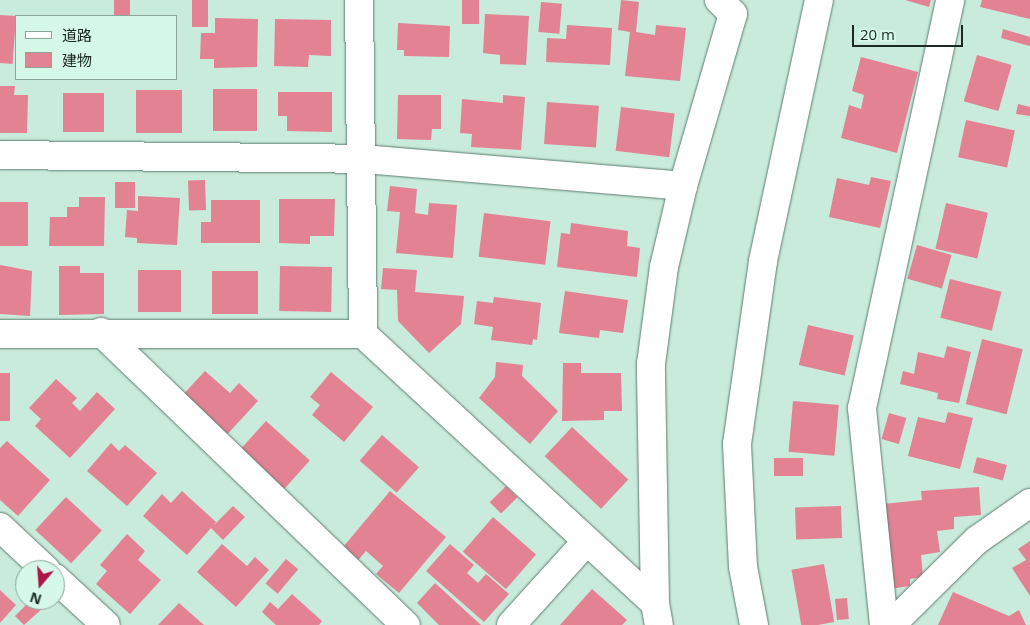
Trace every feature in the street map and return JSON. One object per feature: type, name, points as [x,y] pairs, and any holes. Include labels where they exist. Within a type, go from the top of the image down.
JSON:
[{"type":"street","points":[[359,0],[364,159],[363,334]]},
{"type":"street","points":[[657,614],[651,364],[664,267],[683,186],[733,14],[719,0]]},
{"type":"street","points":[[754,625],[743,567],[737,444],[763,261],[819,0]]},
{"type":"street","points":[[884,625],[862,408],[950,0]]},
{"type":"street","points":[[0,155],[364,159],[683,186]]},
{"type":"street","points":[[0,334],[101,332],[363,334],[587,542],[657,614]]},
{"type":"street","points":[[101,332],[406,625]]},
{"type":"street","points":[[891,625],[976,540],[1030,503]]},
{"type":"street","points":[[0,527],[35,560]]},
{"type":"street","points":[[512,625],[587,542]]},
{"type":"street","points":[[65,587],[106,625]]},
{"type":"building","points":[[114,0],[130,0],[130,15],[114,15]]},
{"type":"building","points":[[192,0],[208,0],[208,27],[192,27]]},
{"type":"building","points":[[462,0],[479,0],[479,24],[462,24]]},
{"type":"building","points":[[621,0],[639,2],[636,32],[655,35],[656,25],[686,28],[680,81],[625,76],[630,32],[618,30]]},
{"type":"building","points":[[905,0],[931,0],[929,7]]},
{"type":"building","points":[[982,0],[1030,0],[1030,19],[980,7]]},
{"type":"building","points":[[541,2],[562,4],[559,34],[538,32]]},
{"type":"building","points":[[485,14],[529,16],[526,65],[500,64],[500,55],[483,53]]},
{"type":"building","points":[[0,15],[15,16],[13,64],[0,63]]},
{"type":"building","points":[[215,18],[258,19],[257,67],[214,68],[214,59],[200,59],[201,33],[215,33]]},
{"type":"building","points":[[275,19],[331,20],[331,56],[309,55],[308,67],[274,66]]},
{"type":"building","points":[[398,23],[450,26],[449,57],[404,56],[404,50],[397,50]]},
{"type":"building","points":[[567,25],[612,28],[610,65],[546,62],[547,38],[566,39]]},
{"type":"building","points":[[1003,29],[1030,37],[1030,46],[1001,38]]},
{"type":"building","points":[[977,55],[1012,65],[998,111],[964,101]]},
{"type":"building","points":[[861,57],[918,72],[897,153],[841,138],[849,105],[861,109],[864,95],[852,91]]},
{"type":"building","points":[[0,86],[15,86],[14,95],[28,95],[27,133],[0,133]]},
{"type":"building","points":[[213,89],[257,89],[257,131],[213,131]]},
{"type":"building","points":[[136,90],[182,90],[182,133],[136,133]]},
{"type":"building","points":[[278,92],[332,92],[332,132],[287,131],[287,116],[278,116]]},
{"type":"building","points":[[63,93],[104,93],[104,132],[63,132]]},
{"type":"building","points":[[398,95],[441,95],[441,129],[432,129],[431,140],[397,139]]},
{"type":"building","points":[[503,95],[525,97],[521,150],[471,147],[472,134],[460,133],[462,99],[503,103]]},
{"type":"building","points":[[547,102],[599,106],[596,148],[544,144]]},
{"type":"building","points":[[1018,104],[1030,107],[1030,116],[1016,114]]},
{"type":"building","points":[[621,107],[675,114],[669,157],[616,151]]},
{"type":"building","points":[[966,120],[1015,130],[1007,168],[958,157]]},
{"type":"building","points":[[871,177],[891,181],[880,228],[829,217],[837,178],[869,185]]},
{"type":"building","points":[[205,180],[206,210],[189,211],[188,181]]},
{"type":"building","points":[[115,182],[135,182],[135,208],[115,208]]},
{"type":"building","points":[[390,186],[417,189],[415,213],[428,215],[429,203],[457,205],[453,258],[396,253],[400,212],[387,211]]},
{"type":"building","points":[[138,196],[180,198],[177,245],[137,243],[137,238],[125,237],[127,210],[138,211]]},
{"type":"building","points":[[79,197],[105,197],[104,246],[49,246],[50,217],[67,217],[67,207],[79,207]]},
{"type":"building","points":[[279,199],[335,199],[334,236],[310,236],[310,244],[279,243]]},
{"type":"building","points":[[211,200],[260,200],[260,243],[201,243],[201,222],[211,222]]},
{"type":"building","points":[[0,202],[28,202],[28,246],[0,246]]},
{"type":"building","points":[[946,203],[988,213],[977,258],[935,249]]},
{"type":"building","points":[[484,213],[551,221],[545,265],[479,257]]},
{"type":"building","points":[[571,223],[628,231],[627,246],[640,248],[637,277],[557,267],[561,233],[570,234]]},
{"type":"building","points":[[917,245],[952,255],[942,289],[907,279]]},
{"type":"building","points":[[0,265],[32,271],[30,316],[0,314]]},
{"type":"building","points":[[59,266],[80,266],[80,273],[104,273],[104,314],[59,315]]},
{"type":"building","points":[[280,266],[332,267],[331,312],[279,311]]},
{"type":"building","points":[[383,268],[417,270],[415,292],[464,296],[461,324],[429,353],[398,321],[397,290],[381,289]]},
{"type":"building","points":[[138,270],[181,270],[181,312],[138,312]]},
{"type":"building","points":[[212,271],[258,271],[258,314],[212,314]]},
{"type":"building","points":[[950,279],[1001,292],[992,331],[940,318]]},
{"type":"building","points":[[565,291],[628,300],[623,333],[600,330],[599,338],[559,333]]},
{"type":"building","points":[[494,297],[541,303],[537,340],[533,339],[532,345],[491,340],[493,327],[474,324],[477,301],[493,303]]},
{"type":"building","points":[[808,325],[854,336],[845,376],[799,365]]},
{"type":"building","points":[[982,339],[1023,349],[1007,414],[966,404]]},
{"type":"building","points":[[947,346],[971,352],[959,403],[937,399],[938,393],[900,384],[903,371],[914,374],[918,352],[944,358]]},
{"type":"building","points":[[496,362],[523,365],[522,376],[558,411],[530,444],[479,398],[495,377]]},
{"type":"building","points":[[563,363],[581,363],[581,373],[621,373],[622,411],[604,411],[604,420],[562,421]]},
{"type":"building","points":[[205,371],[230,393],[239,383],[258,401],[222,440],[178,400]]},
{"type":"building","points":[[331,372],[373,407],[344,442],[312,415],[320,405],[310,397]]},
{"type":"building","points":[[0,373],[10,373],[10,421],[0,421]]},
{"type":"building","points":[[56,379],[77,398],[72,403],[80,411],[97,392],[115,409],[70,458],[35,426],[41,419],[29,408]]},
{"type":"building","points":[[793,401],[839,405],[834,456],[789,452]]},
{"type":"building","points":[[948,412],[973,418],[960,469],[908,456],[918,417],[945,423]]},
{"type":"building","points":[[889,413],[906,418],[899,444],[882,439]]},
{"type":"building","points":[[266,421],[310,460],[282,491],[239,451]]},
{"type":"building","points":[[572,427],[628,480],[601,509],[545,456]]},
{"type":"building","points":[[382,435],[419,467],[397,493],[360,461]]},
{"type":"building","points":[[7,441],[50,480],[18,516],[0,500],[0,448]]},
{"type":"building","points":[[111,443],[119,451],[125,445],[157,473],[127,506],[87,471]]},
{"type":"building","points":[[977,457],[1007,465],[1003,480],[973,472]]},
{"type":"building","points":[[774,458],[803,458],[803,476],[774,476]]},
{"type":"building","points":[[506,486],[517,497],[501,514],[490,502]]},
{"type":"building","points":[[979,487],[981,515],[954,517],[954,529],[937,531],[940,552],[921,555],[923,577],[910,579],[910,586],[889,589],[883,504],[922,500],[921,491]]},
{"type":"building","points":[[182,491],[216,522],[213,526],[233,506],[245,517],[223,540],[211,528],[187,555],[143,516],[162,494],[171,503]]},
{"type":"building","points":[[390,491],[446,537],[399,593],[376,574],[383,566],[366,551],[354,565],[339,552]]},
{"type":"building","points":[[66,497],[102,530],[71,563],[35,530]]},
{"type":"building","points":[[841,506],[842,538],[796,540],[795,508]]},
{"type":"building","points":[[493,517],[536,554],[506,589],[463,552]]},
{"type":"building","points":[[127,534],[145,551],[138,560],[161,580],[130,614],[96,584],[107,571],[100,565]]},
{"type":"building","points":[[1030,541],[1030,596],[1012,568],[1026,560],[1018,549]]},
{"type":"building","points":[[222,544],[247,566],[255,557],[269,570],[236,607],[197,572]]},
{"type":"building","points":[[450,544],[474,565],[467,573],[478,583],[486,574],[509,594],[484,622],[426,571]]},
{"type":"building","points":[[286,559],[298,569],[278,594],[265,584]]},
{"type":"building","points":[[824,564],[834,622],[801,625],[792,570]]},
{"type":"building","points":[[435,583],[481,625],[439,625],[417,603]]},
{"type":"building","points":[[592,589],[627,620],[622,625],[560,625]]},
{"type":"building","points":[[0,590],[15,606],[0,623]]},
{"type":"building","points":[[953,592],[1009,616],[1019,610],[1026,625],[938,625]]},
{"type":"building","points":[[292,594],[322,621],[319,625],[276,625],[262,612],[270,602],[278,609]]},
{"type":"building","points":[[847,598],[849,619],[837,620],[835,599]]},
{"type":"building","points":[[179,603],[204,625],[158,625]]},
{"type":"building","points":[[21,610],[41,610],[24,625],[15,616]]}]
